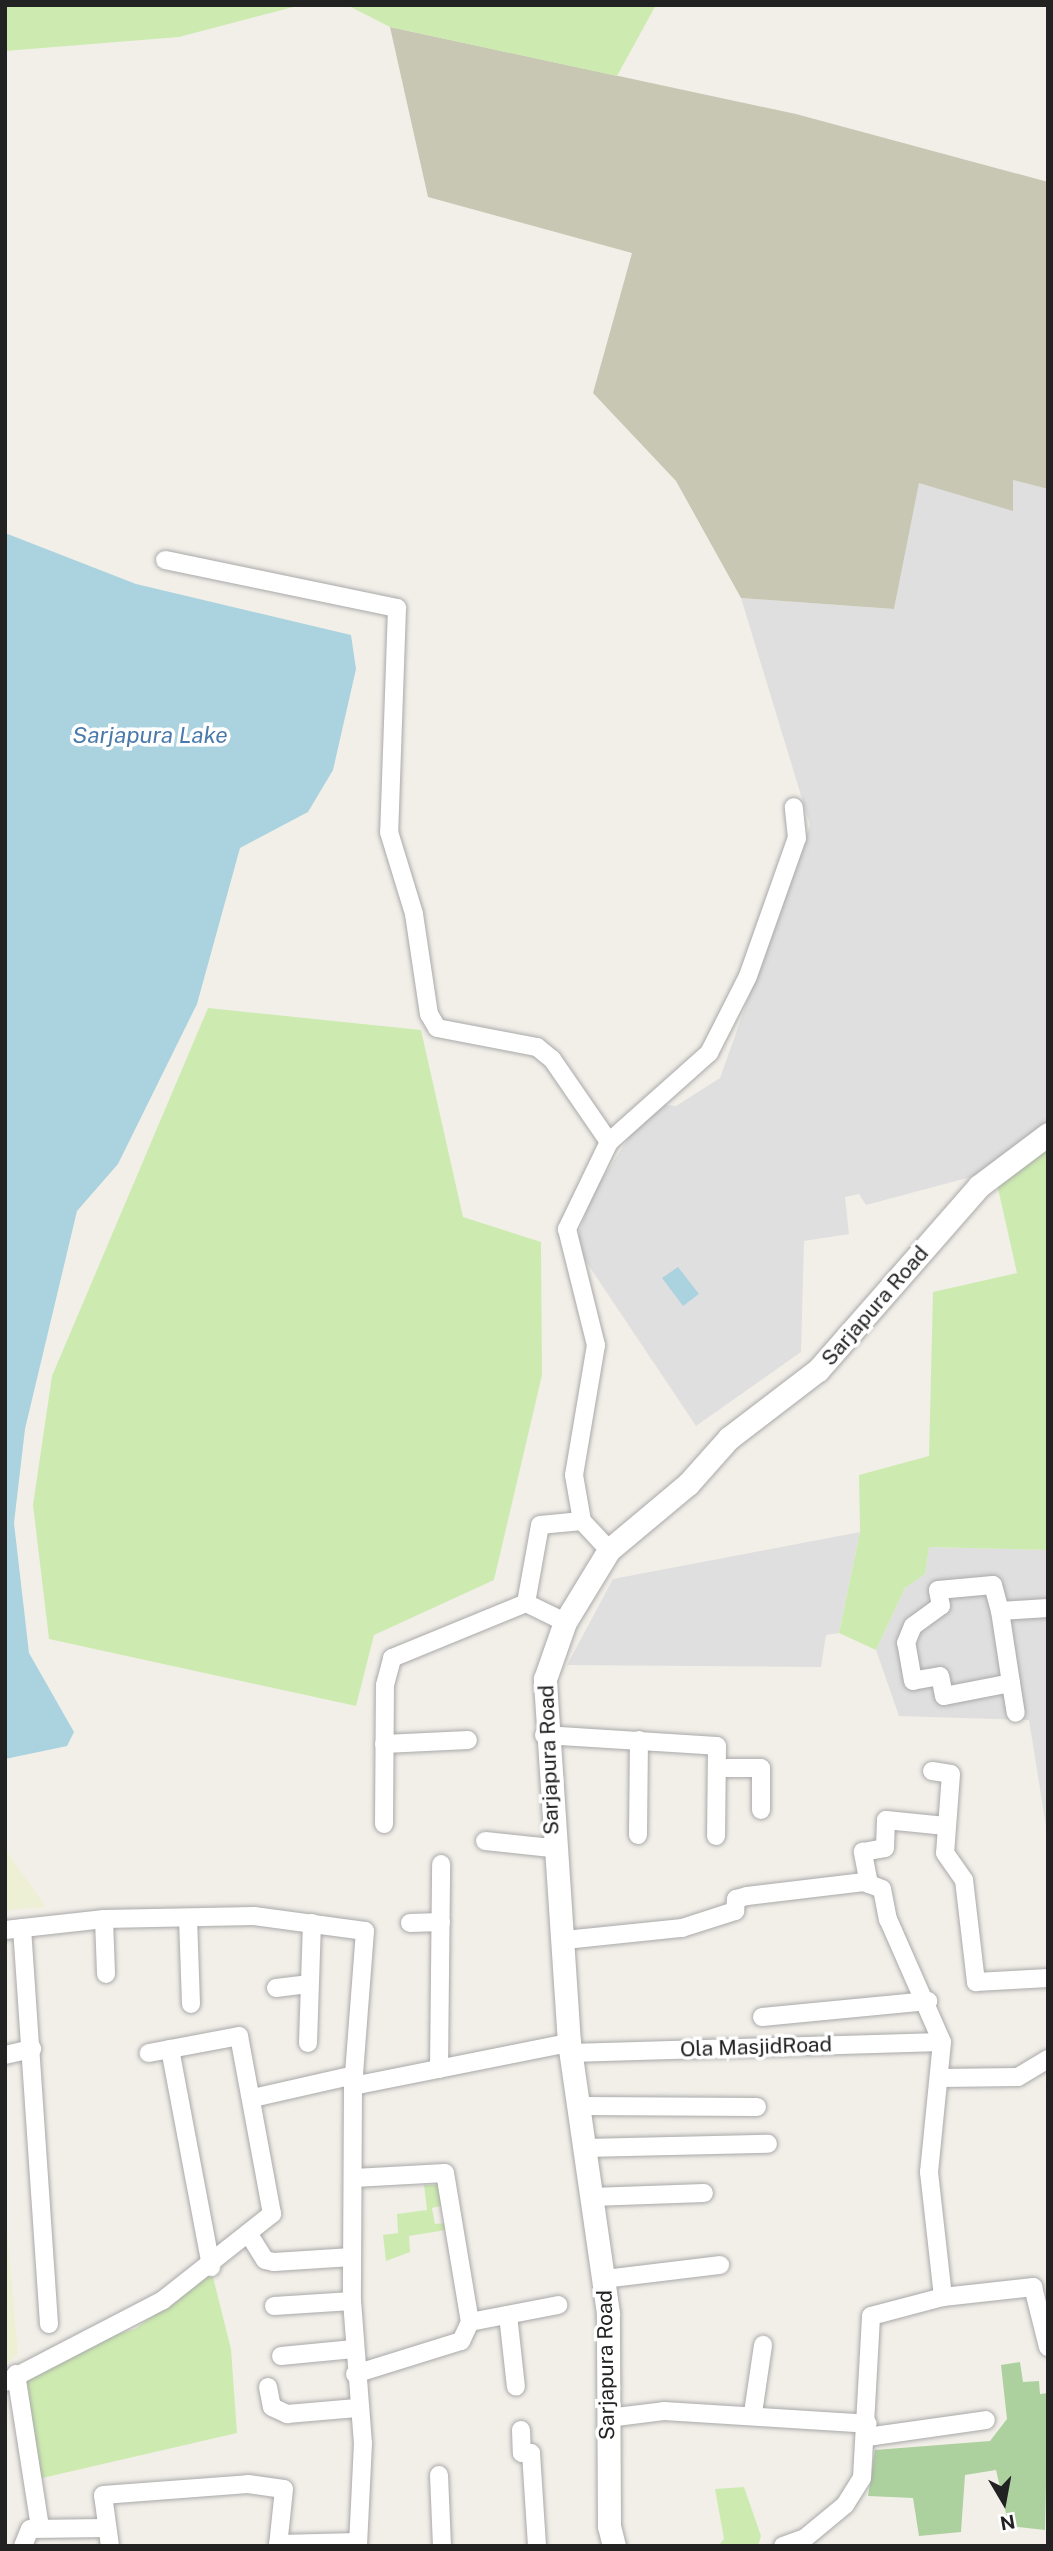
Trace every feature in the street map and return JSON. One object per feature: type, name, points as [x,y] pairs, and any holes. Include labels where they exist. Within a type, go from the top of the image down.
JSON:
[{"type":"street","points":[[165,560],[397,608],[389,832],[414,914],[429,1014],[437,1028],[537,1047],[552,1059],[609,1142]]},
{"type":"street","points":[[609,1550],[582,1521],[575,1475],[596,1345],[567,1229],[609,1142],[709,1052],[748,976],[797,838],[793,807]]},
{"type":"street","name":"Sarjapura Road","points":[[614,2546],[604,2279],[581,2106],[570,2048],[565,1940],[552,1848],[544,1735],[545,1679],[565,1622],[609,1550],[688,1484],[729,1438],[818,1370],[979,1186],[1048,1134]]},
{"type":"street","points":[[526,1603],[540,1525],[582,1521]]},
{"type":"street","points":[[1011,1683],[944,1696],[940,1676],[913,1681],[906,1643],[913,1626],[941,1606],[938,1590],[993,1586],[1000,1611],[1016,1713]]},
{"type":"street","points":[[384,1824],[384,1685],[392,1658],[416,1643],[526,1603],[565,1622]]},
{"type":"street","points":[[1000,1611],[1048,1608]]},
{"type":"street","points":[[544,1735],[717,1746],[719,1768],[716,1836]]},
{"type":"street","points":[[384,1744],[468,1740]]},
{"type":"street","points":[[638,1835],[639,1740]]},
{"type":"street","points":[[719,1768],[761,1768],[761,1810]]},
{"type":"street","points":[[932,1771],[951,1774],[945,1853],[964,1880],[976,1982],[1048,1978]]},
{"type":"street","points":[[869,1884],[863,1852],[885,1848],[886,1820],[946,1826]]},
{"type":"street","points":[[485,1841],[552,1848]]},
{"type":"street","points":[[439,2069],[441,1864]]},
{"type":"street","points":[[565,1940],[682,1928],[734,1911],[736,1899],[747,1896],[869,1884],[882,1889],[888,1919],[928,2001],[942,2042],[929,2172],[943,2297]]},
{"type":"street","points":[[188,1918],[191,2004]]},
{"type":"street","points":[[23,2546],[30,2529],[40,2526],[108,2537],[103,2496],[248,2484],[284,2489],[278,2545],[358,2544],[363,2443],[357,2408],[352,2301],[354,2081],[365,1931],[312,1923],[188,1918],[104,1919],[14,1929],[32,2049],[49,2324]]},
{"type":"street","points":[[104,1919],[106,1974]]},
{"type":"street","points":[[410,1923],[440,1922]]},
{"type":"street","points":[[308,2043],[312,1923]]},
{"type":"street","points":[[276,1988],[310,1984]]},
{"type":"street","points":[[762,2017],[928,2001]]},
{"type":"street","points":[[40,2526],[10,2378],[163,2300],[211,2267],[250,2236],[272,2214],[253,2098],[239,2036],[149,2053]]},
{"type":"street","name":"Ola MasjidRoad","points":[[253,2098],[570,2048],[942,2042]]},
{"type":"street","points":[[5,2054],[32,2049]]},
{"type":"street","points":[[170,2049],[211,2267]]},
{"type":"street","points":[[940,2078],[1018,2077],[1048,2059]]},
{"type":"street","points":[[581,2106],[757,2107]]},
{"type":"street","points":[[585,2148],[768,2144]]},
{"type":"street","points":[[354,2178],[445,2173],[470,2322],[461,2341],[355,2374]]},
{"type":"street","points":[[592,2197],[704,2193]]},
{"type":"street","points":[[250,2236],[265,2260],[352,2257]]},
{"type":"street","points":[[604,2279],[720,2265]]},
{"type":"street","points":[[783,2546],[805,2538],[845,2505],[863,2478],[868,2430],[871,2316],[943,2297],[1033,2287],[1048,2347]]},
{"type":"street","points":[[274,2306],[352,2301]]},
{"type":"street","points":[[470,2322],[558,2305]]},
{"type":"street","points":[[508,2315],[516,2387]]},
{"type":"street","points":[[753,2413],[763,2345]]},
{"type":"street","points":[[281,2356],[354,2349]]},
{"type":"street","points":[[268,2387],[272,2407],[287,2414],[357,2408]]},
{"type":"street","points":[[608,2418],[664,2411],[753,2413],[868,2430],[986,2420]]},
{"type":"street","points":[[521,2430],[522,2453],[531,2454],[537,2546]]},
{"type":"street","points":[[439,2475],[442,2546]]},
{"type":"shaded area","points":[[390,27],[796,114],[1048,182],[1048,489],[1013,480],[1013,511],[919,483],[894,609],[741,598],[676,481],[593,393],[632,253],[428,197]]},
{"type":"shaded area","points":[[1013,480],[1048,489],[1048,1121],[982,1174],[866,1205],[859,1194],[845,1197],[849,1234],[804,1241],[801,1352],[696,1426],[575,1245],[592,1195],[640,1120],[659,1104],[676,1106],[720,1078],[810,825],[741,598],[894,609],[919,482],[1012,510]]},
{"type":"shaded area","points":[[860,1532],[839,1633],[826,1635],[821,1667],[567,1665],[613,1579]]},
{"type":"shaded area","points":[[929,1547],[1048,1550],[1048,1839],[1029,1720],[899,1716],[876,1650],[905,1588],[925,1574]]},
{"type":"shaded area","points":[[5,1849],[46,1907],[5,1910]]},
{"type":"shaded area","points":[[5,2209],[18,2354],[5,2365]]},
{"type":"green space","points":[[5,5],[301,5],[179,37],[5,51]]},
{"type":"green space","points":[[347,5],[656,5],[617,76],[390,27]]},
{"type":"green space","points":[[208,1008],[421,1030],[463,1217],[541,1242],[542,1375],[494,1580],[374,1635],[356,1706],[49,1639],[33,1505],[52,1376]]},
{"type":"green space","points":[[1048,1147],[1048,1550],[929,1547],[925,1574],[905,1588],[876,1650],[839,1633],[860,1532],[859,1475],[929,1456],[933,1292],[1017,1273],[997,1184]]},
{"type":"green space","points":[[424,2185],[440,2185],[444,2205],[432,2208],[435,2224],[445,2223],[446,2230],[409,2236],[410,2252],[386,2261],[383,2235],[398,2233],[397,2214],[427,2210]]},
{"type":"green space","points":[[212,2273],[231,2349],[237,2433],[38,2479],[25,2385],[31,2375],[95,2341],[135,2329]]},
{"type":"green space","points":[[1020,2362],[1023,2382],[1039,2381],[1040,2394],[1048,2393],[1045,2530],[1009,2526],[996,2470],[965,2475],[961,2532],[919,2536],[913,2498],[868,2496],[875,2450],[990,2441],[1007,2419],[1001,2365]]},
{"type":"green space","points":[[744,2487],[761,2536],[758,2546],[718,2546],[724,2539],[715,2489]]},
{"type":"water","name":"Sarjapura Lake","points":[[5,533],[136,584],[351,635],[356,669],[333,770],[308,812],[240,848],[197,1004],[118,1164],[77,1211],[25,1429],[14,1523],[29,1653],[74,1732],[67,1746],[5,1759]]},
{"type":"water","points":[[678,1267],[699,1294],[683,1306],[662,1278]]}]
